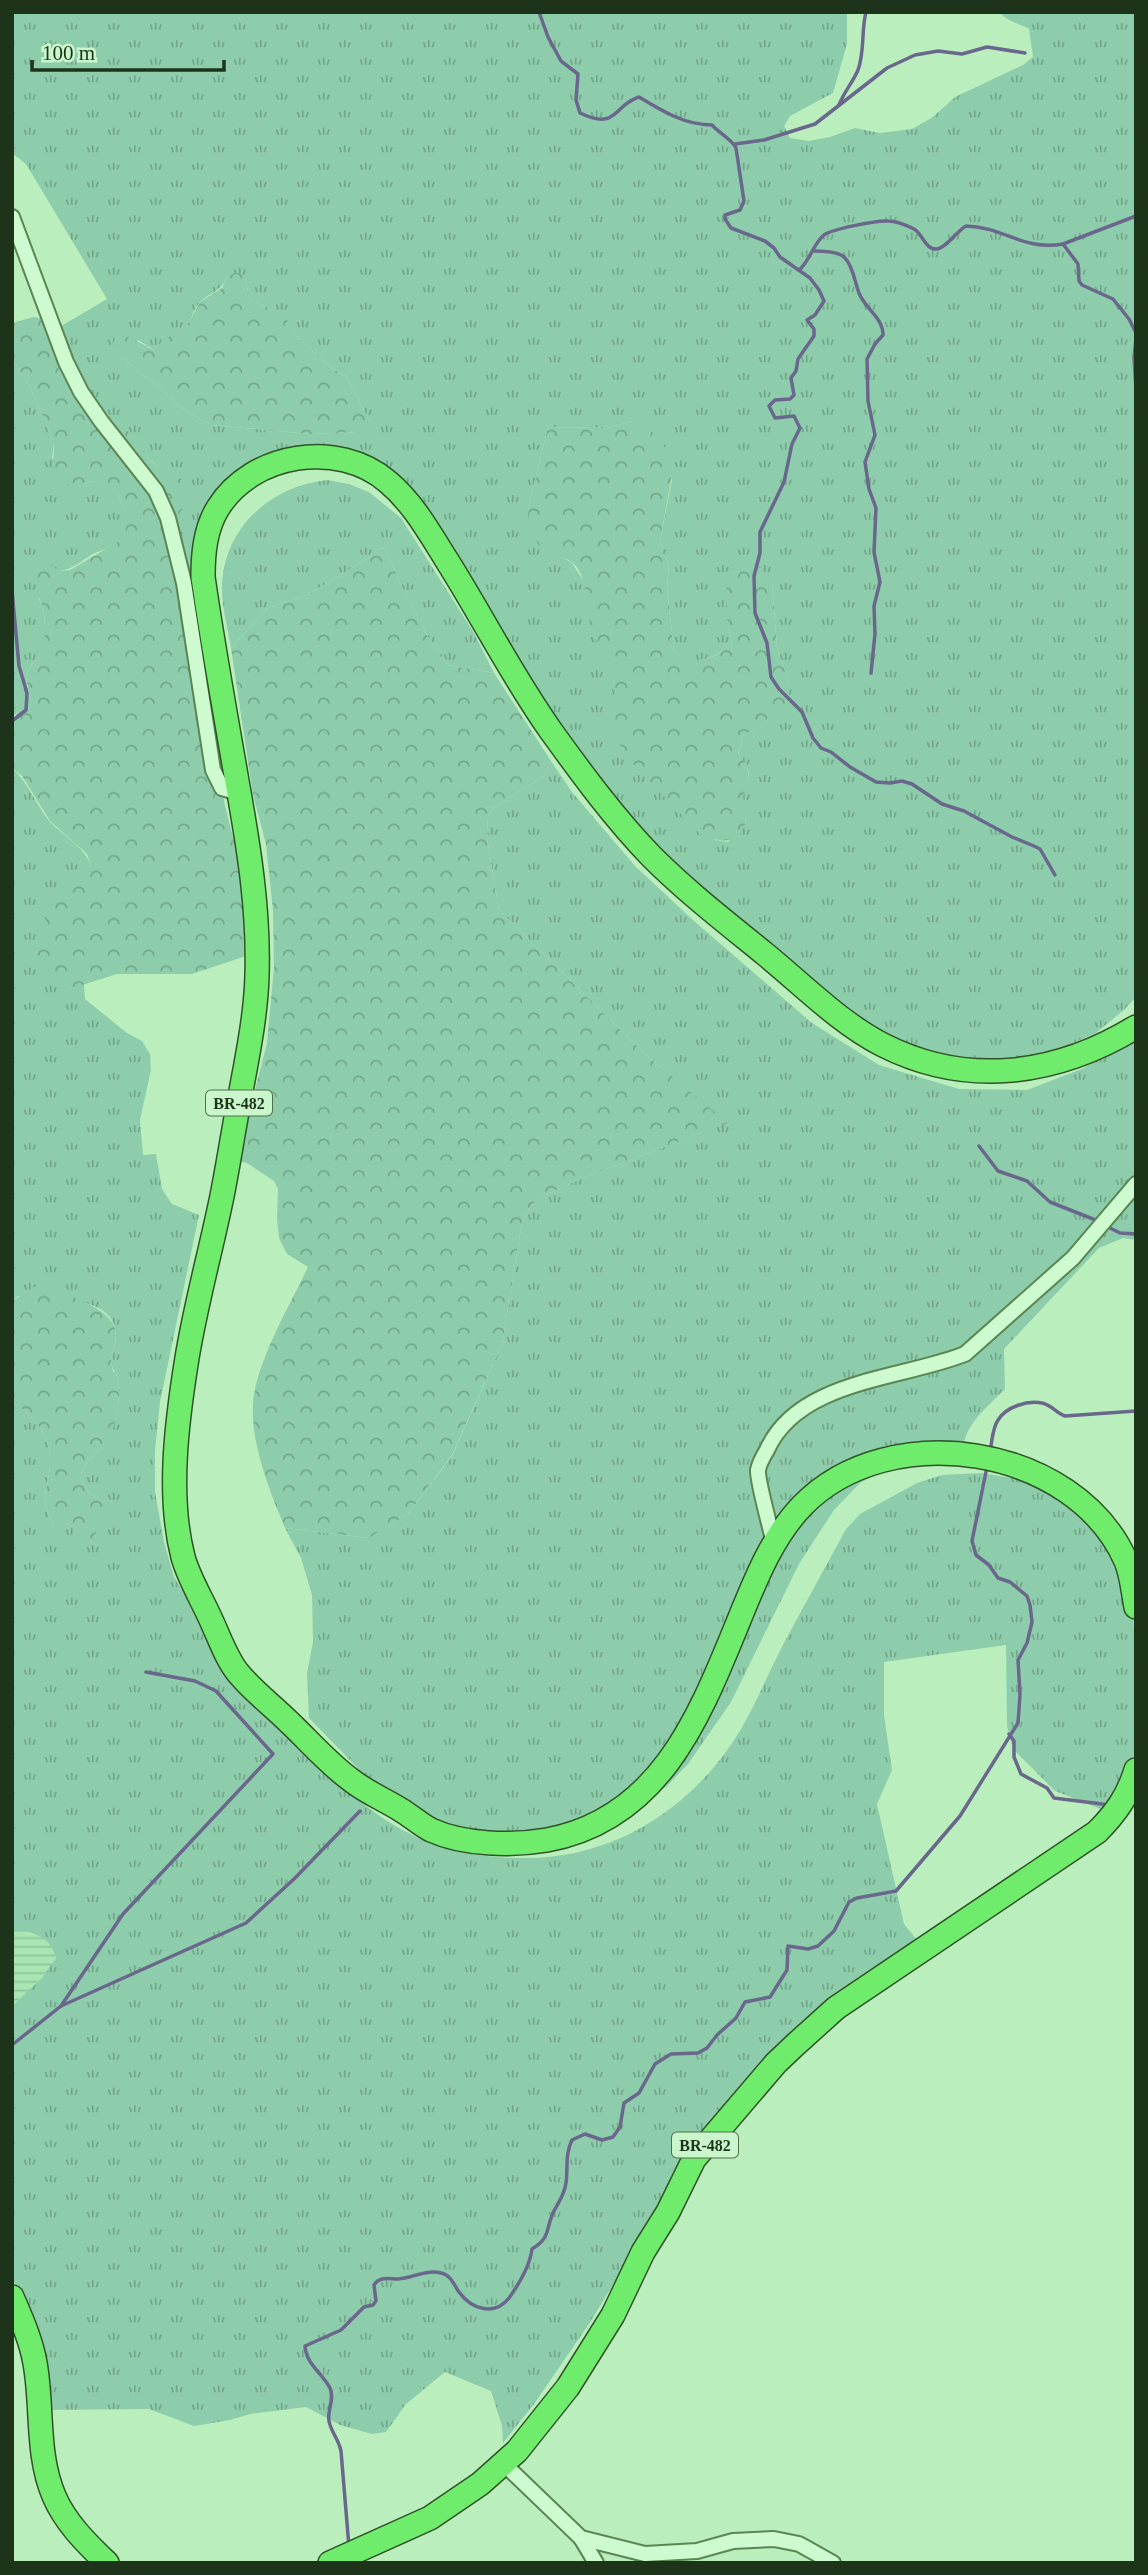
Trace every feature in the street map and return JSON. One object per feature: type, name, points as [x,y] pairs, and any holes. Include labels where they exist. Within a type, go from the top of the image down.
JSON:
[{"type":"highway","name":"BR-482","points":[[1136,1027],[1086,1054],[1011,1072],[956,1068],[912,1057],[882,1044],[855,1027],[723,920],[671,875],[632,835],[551,731],[415,512],[389,482],[363,466],[346,459],[326,456],[287,460],[250,475],[238,483],[226,497],[211,524],[203,555],[203,577],[253,877],[257,937],[254,1015],[222,1196],[194,1321],[175,1443],[177,1508],[183,1560],[236,1671],[350,1780],[431,1830],[488,1843],[533,1843],[561,1837],[603,1819],[625,1807],[657,1777],[672,1759],[694,1721],[757,1577],[774,1545],[802,1507],[845,1476],[900,1457],[939,1453],[983,1455],[1026,1469],[1075,1498],[1100,1522],[1127,1564],[1136,1607]]},
{"type":"highway","name":"BR-482","points":[[330,2563],[430,2518],[455,2503],[504,2464],[541,2423],[568,2387],[613,2315],[643,2252],[668,2212],[694,2159],[776,2063],[836,2008],[1097,1832],[1115,1814],[1127,1796],[1136,1770]]},
{"type":"highway","points":[[12,2297],[35,2363],[46,2475],[63,2514],[107,2563]]},
{"type":"street","points":[[12,217],[66,362],[81,392],[156,491],[168,518],[184,583],[213,770],[222,788],[239,793]]},
{"type":"street","points":[[774,1545],[758,1469],[773,1436],[801,1408],[839,1390],[965,1354],[1073,1258],[1136,1184]]},
{"type":"street","points":[[504,2464],[581,2538],[596,2563]]},
{"type":"street","points":[[581,2538],[645,2554],[697,2551],[733,2541],[774,2539],[799,2544],[833,2563]]},
{"type":"green space","points":[[12,12],[847,12],[847,44],[833,93],[790,116],[784,126],[790,138],[809,141],[855,128],[880,133],[912,129],[933,117],[955,97],[1023,65],[1033,57],[1029,29],[1009,20],[1000,12],[1136,12],[1136,997],[1096,1033],[1041,1057],[968,1066],[883,1042],[656,859],[545,709],[525,669],[420,505],[367,459],[251,473],[195,554],[187,597],[171,536],[178,476],[156,465],[119,424],[99,416],[51,332],[107,299],[26,164],[12,153]],"holes":[[[227,277],[245,279],[250,300],[282,314],[299,339],[333,369],[347,377],[369,420],[357,432],[311,434],[211,425],[185,410],[123,358],[138,340],[154,350],[182,331],[199,303],[218,289]],[[633,421],[672,479],[660,542],[662,552],[669,563],[667,588],[674,651],[685,659],[695,661],[728,647],[732,644],[727,619],[772,582],[777,648],[789,682],[783,715],[743,735],[738,755],[749,772],[743,798],[746,822],[728,842],[716,840],[697,831],[613,731],[616,682],[613,666],[592,630],[585,583],[572,563],[559,555],[528,508],[548,427],[607,428]]]},
{"type":"green space","points":[[241,273],[245,279],[250,300],[283,314],[299,339],[333,369],[347,377],[369,420],[368,428],[357,432],[311,434],[211,425],[185,410],[123,358],[113,344],[116,335],[132,339],[154,350],[162,341],[187,326],[200,302],[222,288],[227,277]]},
{"type":"green space","points":[[33,317],[40,318],[99,416],[118,423],[151,461],[179,477],[186,488],[187,499],[174,519],[225,806],[241,867],[252,954],[192,974],[117,974],[70,989],[44,970],[36,953],[39,936],[54,903],[67,885],[88,874],[91,865],[87,854],[50,821],[22,776],[12,768],[12,720],[21,709],[31,704],[27,676],[41,652],[44,639],[44,614],[36,575],[43,561],[59,571],[70,570],[119,541],[124,534],[127,520],[112,486],[94,481],[75,486],[67,484],[53,469],[54,442],[29,385],[12,358],[12,323]]},
{"type":"green space","points":[[12,358],[29,385],[54,442],[52,458],[84,484],[94,481],[112,485],[128,522],[125,535],[119,541],[73,567],[59,571],[39,599],[46,630],[45,642],[27,676],[31,704],[14,715],[12,720]]},
{"type":"green space","points":[[633,421],[652,432],[674,463],[660,542],[662,552],[669,563],[667,588],[674,651],[689,659],[703,660],[732,644],[727,619],[726,572],[736,565],[761,568],[772,582],[777,648],[789,682],[788,702],[784,715],[743,735],[738,754],[747,764],[749,781],[743,795],[746,822],[738,838],[733,840],[717,840],[698,832],[640,772],[617,741],[611,725],[614,674],[592,630],[579,570],[560,557],[544,555],[530,529],[528,508],[548,427],[607,428]]},
{"type":"green space","points":[[327,480],[349,484],[369,492],[401,518],[474,633],[494,673],[447,665],[415,613],[385,548],[378,549],[370,557],[309,594],[268,608],[231,648],[222,589],[224,567],[240,530],[253,514],[269,501],[306,484]]},
{"type":"green space","points":[[385,548],[420,623],[447,665],[494,673],[551,761],[545,775],[492,809],[488,817],[487,839],[499,910],[645,1054],[728,1123],[583,1178],[536,1199],[522,1222],[502,1344],[452,1455],[408,1514],[369,1538],[285,1528],[267,1483],[255,1434],[253,1403],[260,1370],[308,1267],[287,1254],[279,1238],[278,1189],[274,1181],[247,1163],[237,1161],[267,1043],[274,967],[273,911],[266,844],[253,795],[231,648],[268,608],[309,594],[370,557],[378,549]]},
{"type":"green space","points":[[551,761],[572,792],[635,866],[694,921],[812,1023],[879,1065],[959,1089],[1027,1090],[1084,1068],[1136,1029],[1136,1240],[1123,1238],[1099,1248],[1004,1349],[1005,1389],[972,1424],[963,1450],[881,1472],[860,1483],[834,1510],[799,1564],[731,1702],[688,1764],[666,1787],[614,1818],[562,1834],[487,1833],[450,1825],[407,1808],[372,1783],[309,1718],[307,1673],[313,1642],[312,1595],[301,1558],[285,1528],[368,1538],[408,1514],[452,1456],[502,1344],[522,1222],[536,1199],[583,1178],[727,1123],[645,1054],[499,910],[487,839],[488,817],[492,809],[545,775]]},
{"type":"green space","points":[[12,768],[50,822],[79,847],[91,865],[69,989],[84,984],[85,999],[127,1033],[142,1041],[150,1054],[151,1070],[140,1120],[143,1155],[156,1154],[162,1189],[172,1204],[199,1215],[160,1402],[155,1451],[155,1492],[164,1542],[174,1577],[220,1653],[362,1803],[400,1828],[438,1846],[501,1857],[559,1856],[592,1849],[653,1821],[705,1778],[726,1751],[745,1722],[785,1641],[846,1529],[860,1514],[917,1483],[942,1475],[981,1473],[1024,1480],[1058,1495],[1104,1531],[1133,1598],[1135,1759],[1124,1796],[1108,1812],[1055,1791],[1013,1749],[1007,1726],[1006,1645],[884,1662],[884,1715],[892,1770],[877,1804],[904,1924],[922,1946],[833,2013],[677,2178],[591,2321],[534,2404],[503,2443],[502,2426],[491,2391],[445,2372],[406,2404],[386,2432],[372,2434],[340,2425],[306,2407],[250,2414],[194,2426],[149,2409],[49,2410],[30,2312],[12,2278],[12,2006],[42,1978],[56,1958],[50,1945],[40,1936],[27,1932],[12,1932],[12,1401],[33,1418],[47,1441],[50,1468],[45,1499],[49,1514],[54,1523],[66,1523],[73,1527],[104,1503],[89,1492],[80,1478],[111,1432],[117,1413],[119,1387],[112,1367],[116,1334],[113,1321],[104,1312],[92,1305],[61,1298],[18,1296],[12,1301]]},
{"type":"green space","points":[[45,1286],[100,1310],[114,1326],[116,1335],[112,1355],[113,1370],[119,1388],[115,1420],[107,1439],[87,1464],[80,1478],[89,1492],[104,1503],[106,1515],[92,1540],[78,1545],[72,1541],[73,1527],[66,1523],[54,1523],[46,1507],[50,1468],[47,1441],[33,1418],[12,1401],[12,1301],[34,1287]]},
{"type":"green space","points":[[12,1932],[42,1936],[53,1945],[56,1958],[42,1978],[12,2006]]},
{"type":"waterway","points":[[539,12],[561,61],[578,74],[576,100],[580,113],[592,118],[609,118],[639,97],[683,120],[712,125],[732,142],[736,148],[744,201],[740,210],[725,215],[725,219],[731,228],[765,241],[774,248],[780,257],[810,278],[824,301],[815,315],[807,320],[814,329],[814,336],[798,359],[796,371],[791,378],[794,395],[790,399],[775,400],[769,406],[775,418],[794,416],[800,428],[792,444],[784,482],[760,532],[760,553],[754,576],[755,613],[767,643],[771,677],[802,712],[813,738],[821,748],[876,782],[902,781],[912,784],[942,804],[964,811],[1040,849],[1055,875]]},
{"type":"waterway","points":[[839,105],[860,63],[866,12]]},
{"type":"waterway","points":[[735,144],[764,140],[815,124],[887,68],[915,55],[938,51],[962,54],[987,47],[1025,53]]},
{"type":"waterway","points":[[799,270],[824,235],[865,223],[888,221],[901,224],[917,231],[930,247],[937,249],[966,226],[992,230],[1025,242],[1049,245],[1063,244],[1136,216]]},
{"type":"waterway","points":[[1063,244],[1078,264],[1079,281],[1082,285],[1113,299],[1136,333]]},
{"type":"waterway","points":[[814,251],[835,253],[848,261],[862,299],[880,323],[883,335],[867,359],[868,401],[875,435],[865,462],[869,489],[876,508],[874,552],[880,582],[874,606],[875,634],[871,673]]},
{"type":"waterway","points":[[1136,339],[1136,390]]},
{"type":"waterway","points":[[12,591],[19,666],[27,693],[26,710],[12,721]]},
{"type":"waterway","points":[[979,1146],[998,1171],[1027,1181],[1050,1202],[1098,1221]]},
{"type":"waterway","points":[[1104,1225],[1120,1233],[1136,1234]]},
{"type":"waterway","points":[[990,1452],[993,1431],[998,1420],[1006,1411],[1024,1404],[1045,1404],[1065,1416],[1136,1411]]},
{"type":"waterway","points":[[349,2547],[341,2451],[329,2421],[331,2392],[308,2358],[305,2346],[341,2330],[364,2307],[373,2305],[376,2301],[374,2285],[382,2279],[430,2272],[441,2273],[450,2278],[464,2298],[477,2307],[490,2309],[503,2304],[524,2275],[532,2249],[547,2233],[565,2188],[572,2140],[585,2134],[602,2140],[613,2137],[620,2127],[624,2103],[639,2093],[655,2064],[671,2054],[698,2053],[707,2048],[736,2018],[745,2002],[770,1997],[787,1970],[788,1946],[808,1949],[818,1946],[834,1931],[849,1902],[896,1891],[960,1816],[1018,1723],[1018,1660],[1027,1643],[1032,1622],[1030,1605],[1027,1596],[1010,1582],[998,1578],[989,1565],[976,1555],[972,1541],[987,1467]]},
{"type":"waterway","points":[[61,2006],[123,1914],[273,1754],[216,1691],[195,1681],[146,1672]]},
{"type":"waterway","points":[[1009,1734],[1014,1741],[1014,1757],[1021,1774],[1047,1788],[1054,1798],[1110,1805]]},
{"type":"waterway","points":[[12,2045],[61,2006],[246,1923],[294,1879],[360,1811]]}]
